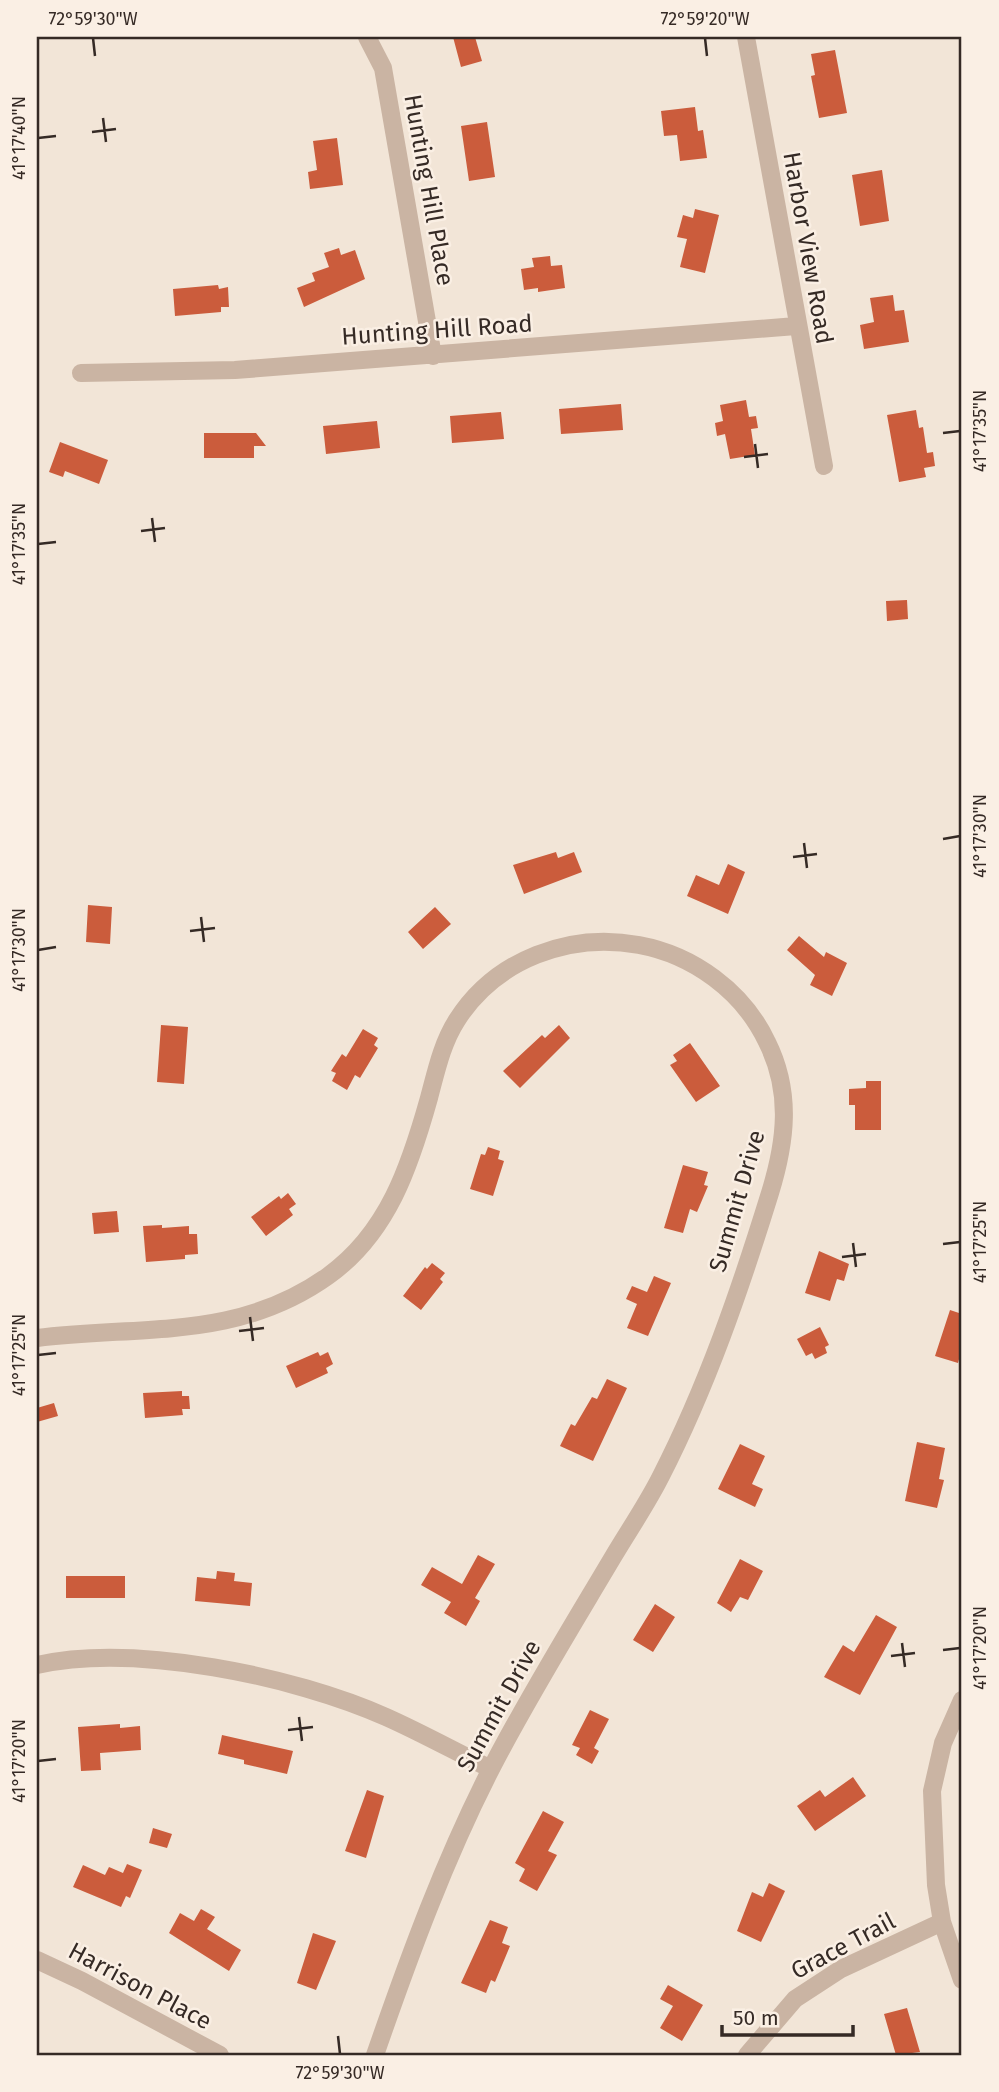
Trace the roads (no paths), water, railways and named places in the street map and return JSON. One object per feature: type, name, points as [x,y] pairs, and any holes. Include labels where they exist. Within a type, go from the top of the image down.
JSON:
[{"type":"street","name":"Hunting Hill Place","points":[[366,37],[383,68],[433,356]]},
{"type":"street","name":"Harbor View Road","points":[[746,37],[796,326],[824,466]]},
{"type":"street","name":"Hunting Hill Road","points":[[81,373],[235,370],[796,326]]},
{"type":"street","name":"Summit Drive","points":[[37,1338],[90,1332],[191,1329],[227,1322],[269,1308],[327,1277],[361,1248],[389,1211],[418,1136],[445,1044],[458,1018],[489,985],[518,963],[567,944],[616,940],[654,947],[687,959],[711,975],[764,1035],[779,1069],[787,1108],[780,1161],[711,1367],[660,1478],[491,1769],[454,1848],[409,1958],[374,2055]]},
{"type":"street","points":[[37,1665],[107,1659],[176,1662],[243,1674],[357,1705],[491,1769]]},
{"type":"street","points":[[962,1700],[943,1743],[932,1791],[936,1885],[943,1922],[962,1980]]},
{"type":"street","name":"Grace Trail","points":[[747,2055],[794,1999],[841,1969],[943,1922]]},
{"type":"street","name":"Harrison Place","points":[[37,1960],[82,1980],[220,2055]]}]
